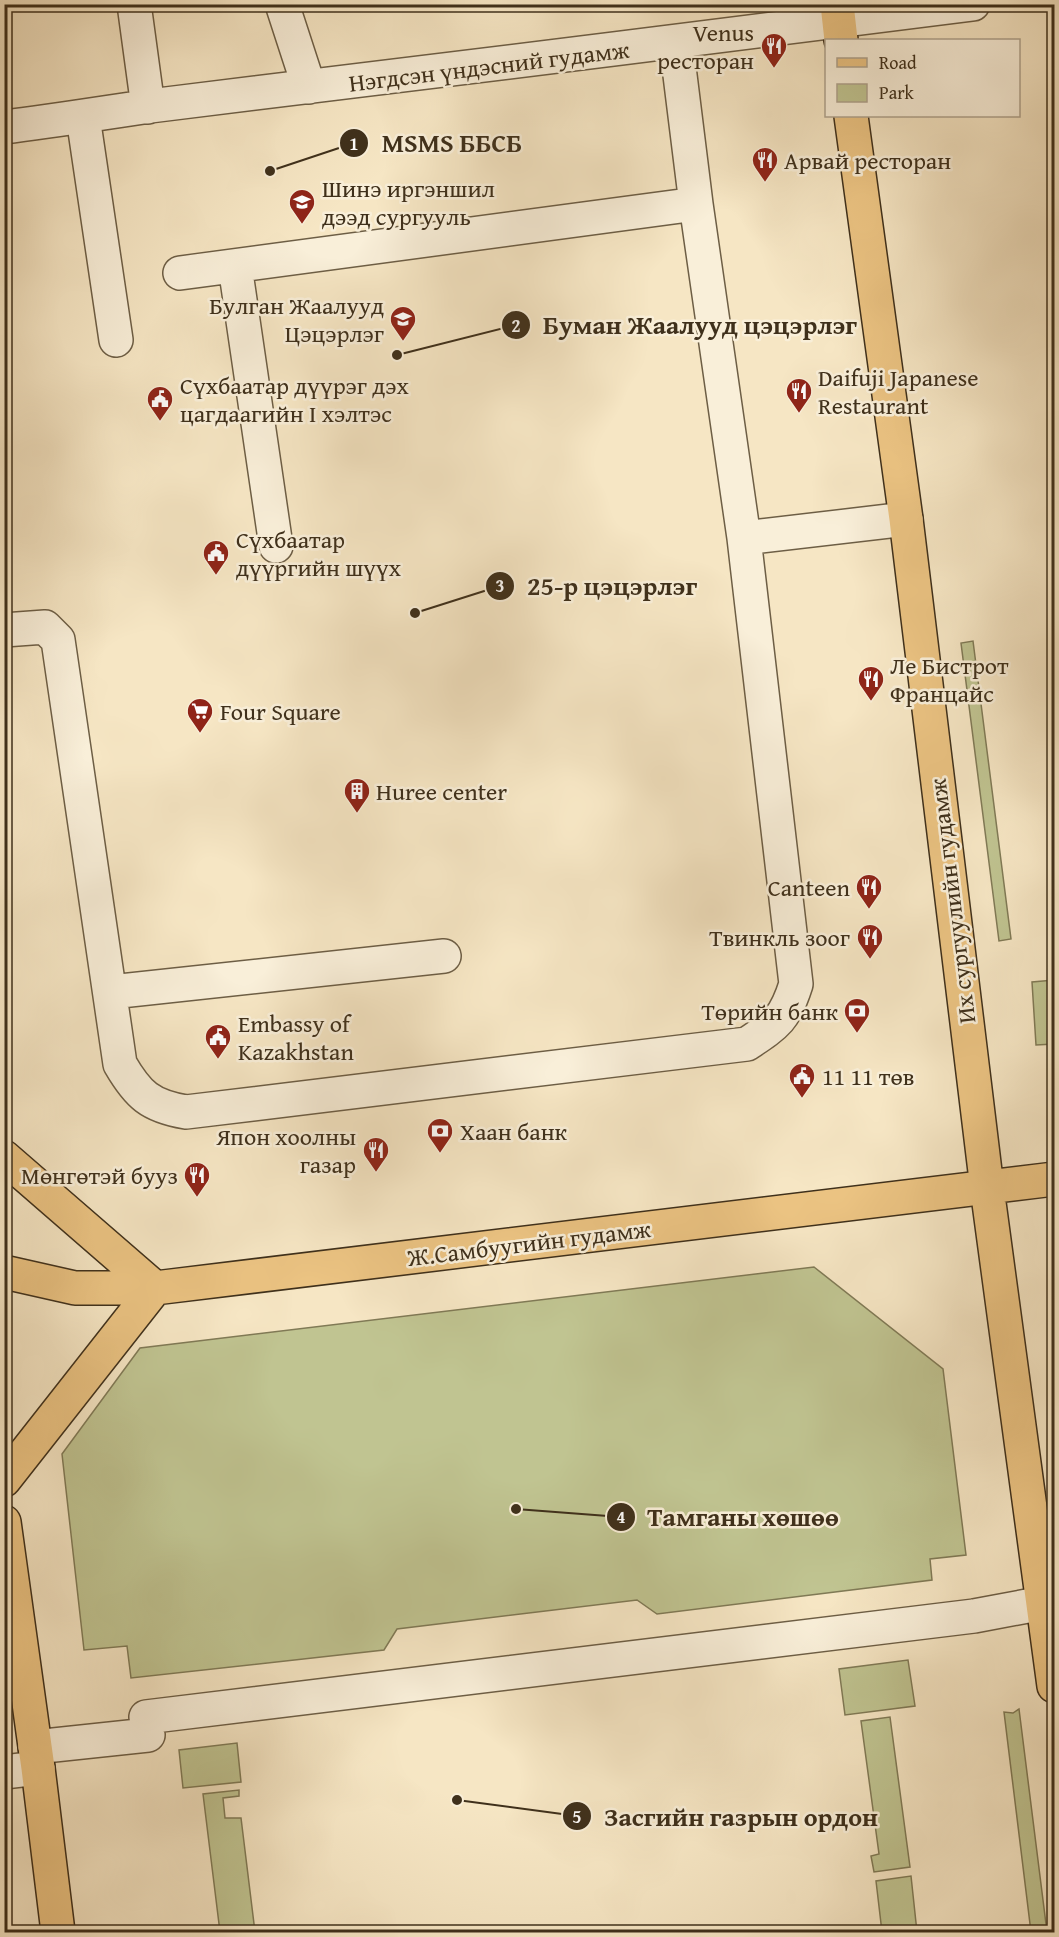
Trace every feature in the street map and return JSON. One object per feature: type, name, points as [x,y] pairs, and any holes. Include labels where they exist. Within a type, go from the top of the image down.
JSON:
[{"type":"main road","name":"Их сургуулийн гудамж","points":[[851,117],[906,519],[987,1188],[1049,1601],[1054,1686]]},
{"type":"main road","points":[[4,1157],[155,1288],[4,1480]]},
{"type":"main road","name":"Ж.Самбуугийн гудамж","points":[[4,1272],[75,1288],[155,1288],[1054,1179]]},
{"type":"main road","points":[[4,1522],[37,1758],[58,1932]]},
{"type":"street","points":[[134,4],[148,107]]},
{"type":"street","points":[[282,4],[309,87]]},
{"type":"street","name":"Нэгдсэн үндэсний гудамж","points":[[4,127],[973,4]]},
{"type":"street","points":[[4,630],[45,627],[58,639],[120,1064],[131,1083],[143,1095],[163,1108],[186,1112],[747,1044],[772,1028],[788,1008],[796,984],[744,538],[696,204],[676,43]]},
{"type":"street","points":[[83,117],[116,340]]},
{"type":"street","points":[[180,273],[696,204]]},
{"type":"street","points":[[235,266],[276,546]]},
{"type":"street","points":[[744,538],[906,519]]},
{"type":"street","points":[[111,992],[444,956]]},
{"type":"street","points":[[4,1772],[37,1758],[147,1726],[974,1616],[1049,1601]]},
{"type":"green space","points":[[973,641],[1011,939],[999,941],[961,643]]},
{"type":"green space","points":[[1054,980],[1054,1044],[1036,1045],[1032,982]]},
{"type":"green space","points":[[814,1267],[943,1369],[966,1555],[930,1559],[932,1580],[657,1614],[637,1600],[397,1629],[384,1650],[131,1678],[127,1646],[84,1650],[62,1454],[140,1348]]},
{"type":"green space","points":[[908,1660],[915,1706],[845,1715],[839,1669]]},
{"type":"green space","points":[[1019,1709],[1047,1932],[1031,1932],[1004,1712],[1013,1713]]},
{"type":"green space","points":[[890,1717],[910,1867],[874,1872],[871,1856],[879,1854],[861,1721]]},
{"type":"green space","points":[[237,1743],[241,1782],[183,1788],[179,1750]]},
{"type":"green space","points":[[239,1790],[239,1796],[223,1798],[225,1818],[241,1818],[255,1932],[220,1932],[203,1794]]},
{"type":"green space","points":[[911,1876],[917,1932],[882,1932],[876,1881]]},
{"type":"place","name":"Venus ресторан","points":[[774,69]]},
{"type":"place","name":"MSMS ББСБ","points":[[270,171]]},
{"type":"place","name":"Арвай ресторан","points":[[765,183]]},
{"type":"place","name":"Шинэ иргэншил дээд сургууль","points":[[302,225]]},
{"type":"place","name":"Булган Жаалууд Цэцэрлэг","points":[[403,342]]},
{"type":"place","name":"Буман Жаалууд цэцэрлэг","points":[[397,355]]},
{"type":"place","name":"Daifuji Japanese Restaurant","points":[[799,414]]},
{"type":"place","name":"Сүхбаатар дүүрэг дэх цагдаагийн I хэлтэс","points":[[160,422]]},
{"type":"place","name":"Сүхбаатар дүүргийн шүүх","points":[[216,576]]},
{"type":"place","name":"25-р цэцэрлэг","points":[[415,613]]},
{"type":"place","name":"Ле Бистрот Францайс","points":[[871,702]]},
{"type":"place","name":"Four Square","points":[[200,734]]},
{"type":"place","name":"Huree center","points":[[357,814]]},
{"type":"place","name":"Canteen","points":[[869,910]]},
{"type":"place","name":"Твинкль зоог","points":[[870,960]]},
{"type":"place","name":"Төрийн банк","points":[[857,1034]]},
{"type":"place","name":"Embassy of Kazakhstan","points":[[218,1060]]},
{"type":"place","name":"11 11 төв","points":[[802,1099]]},
{"type":"place","name":"Хаан банк","points":[[440,1154]]},
{"type":"place","name":"Япон хоолны газар","points":[[376,1173]]},
{"type":"place","name":"Мөнгөтэй бууз","points":[[197,1198]]},
{"type":"place","name":"Тамганы хөшөө","points":[[516,1509]]},
{"type":"place","name":"Засгийн газрын ордон","points":[[457,1800]]}]
